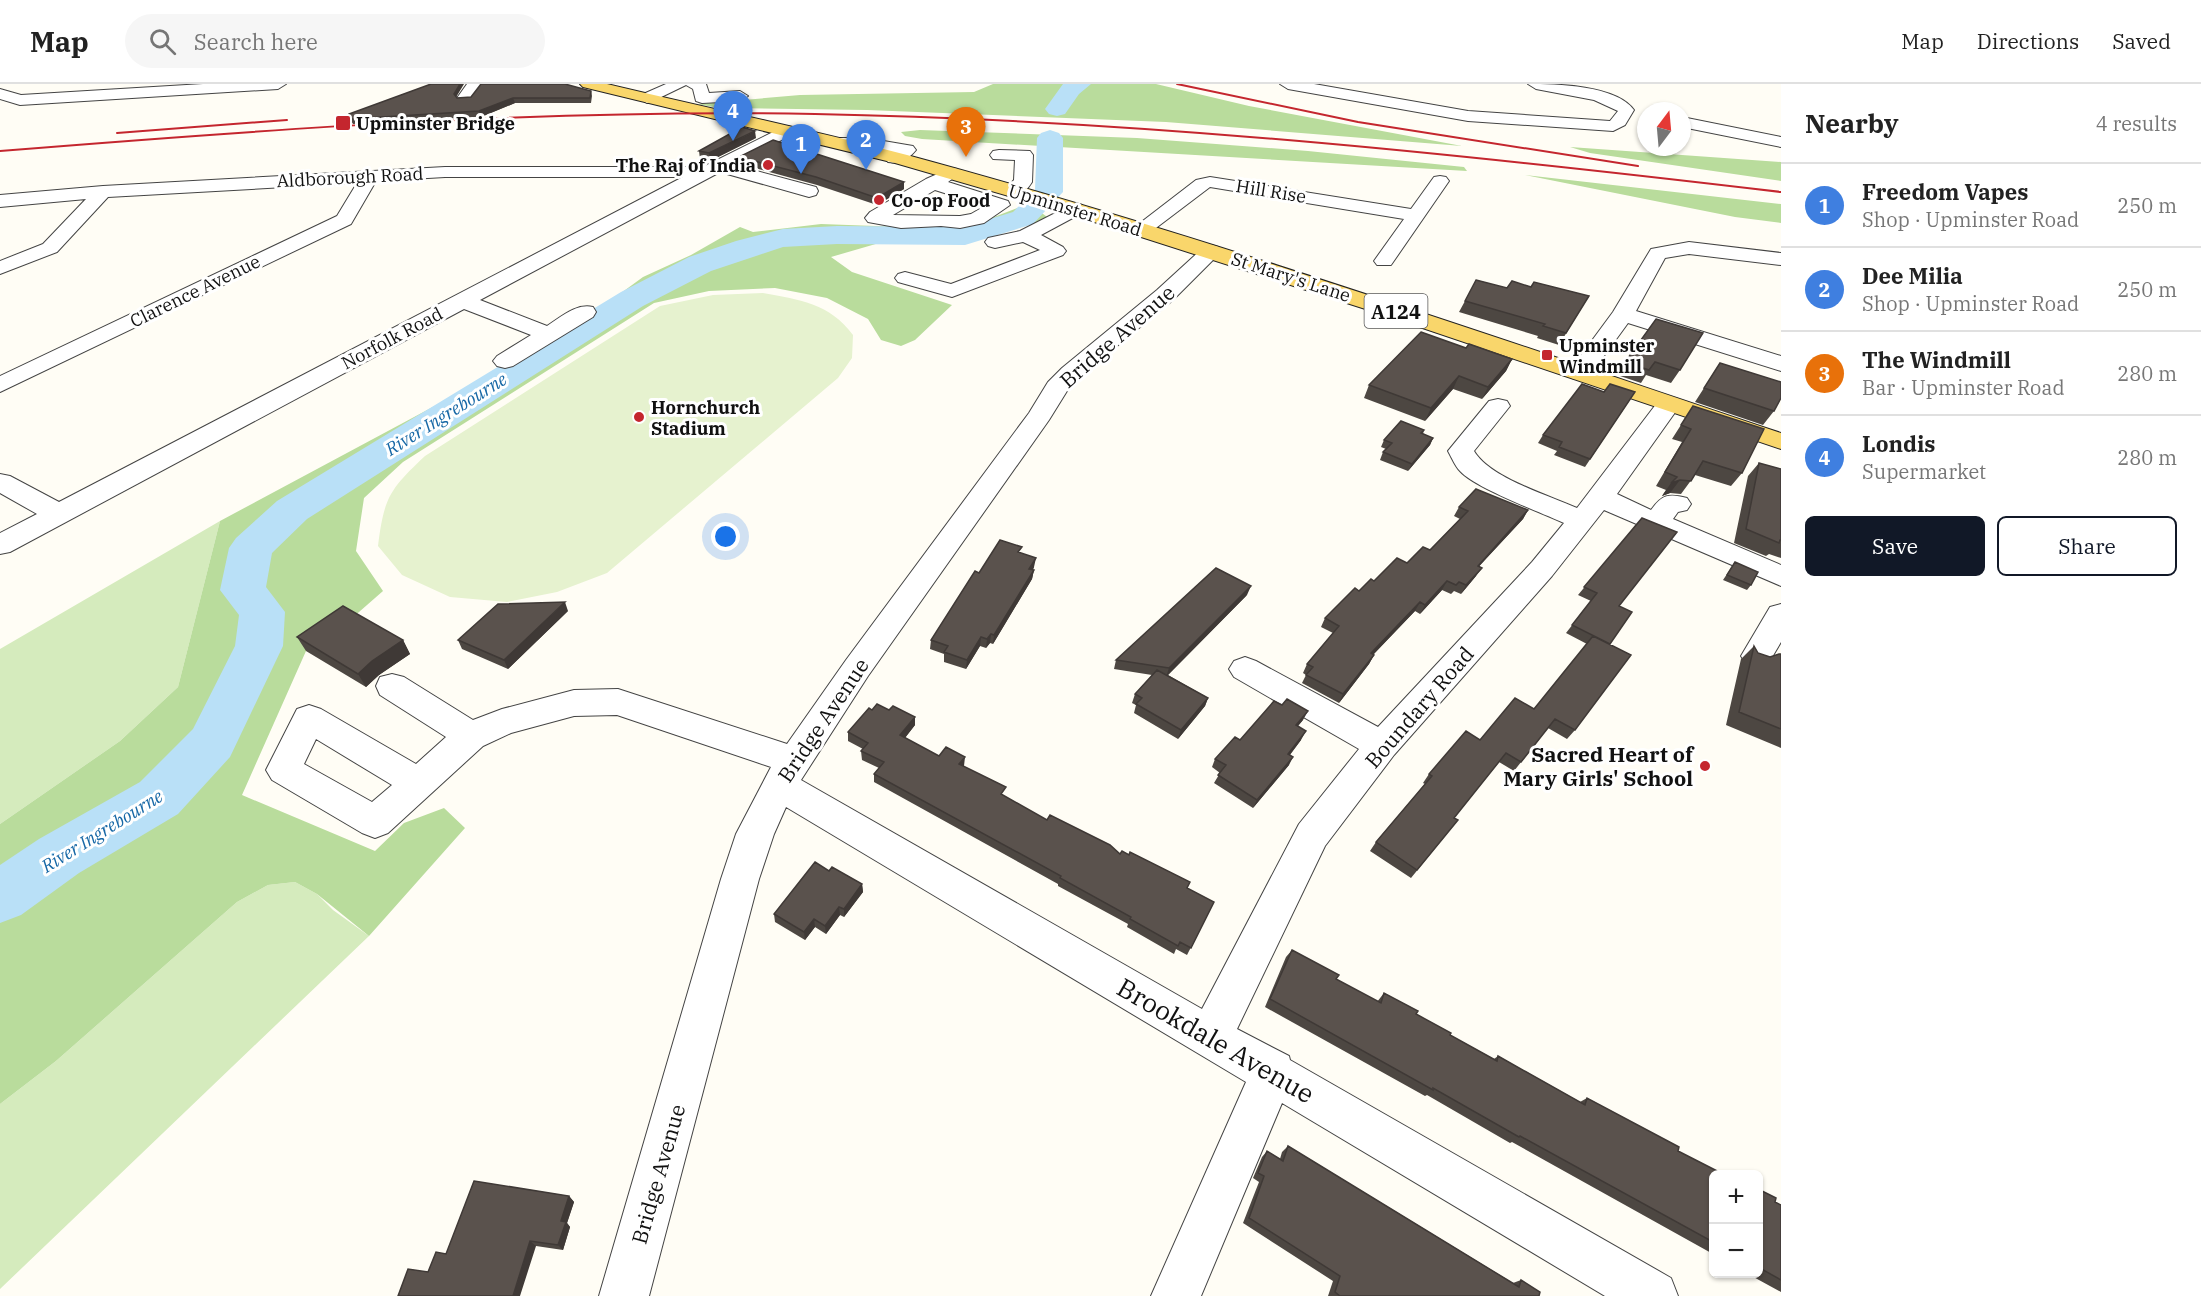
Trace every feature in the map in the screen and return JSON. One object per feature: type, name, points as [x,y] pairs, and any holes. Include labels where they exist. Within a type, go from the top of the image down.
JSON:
[{"type":"main road","name":"Upminster Road","points":[[588,84],[837,143],[951,173],[1211,251]]},
{"type":"main road","name":"St Mary's Lane","points":[[1211,251],[1781,441]]},
{"type":"street","points":[[0,94],[20,100],[120,89],[278,84]]},
{"type":"street","points":[[465,98],[475,84]]},
{"type":"street","points":[[647,98],[679,84]]},
{"type":"street","points":[[693,84],[700,86],[702,98],[740,96]]},
{"type":"street","points":[[1288,84],[1467,116],[1613,126],[1619,122],[1626,110]]},
{"type":"street","points":[[1536,84],[1615,102],[1626,110],[1637,113]]},
{"type":"street","points":[[1691,124],[1781,142]]},
{"type":"street","name":"Norfolk Road","points":[[0,545],[785,131]]},
{"type":"street","points":[[999,155],[1024,156],[1022,194]]},
{"type":"street","name":"Aldborough Road","points":[[0,201],[103,192],[445,172],[709,171],[809,191]]},
{"type":"street","points":[[932,183],[1000,205],[977,219],[960,222],[941,220],[901,222],[875,218],[932,183],[951,173]]},
{"type":"street","name":"Clarence Avenue","points":[[0,385],[344,220],[370,176]]},
{"type":"street","points":[[1384,261],[1440,181]]},
{"type":"street","name":"Hill Rise","points":[[1141,230],[1202,184],[1210,182],[1415,215]]},
{"type":"street","points":[[0,268],[51,248],[103,192]]},
{"type":"street","points":[[994,242],[1026,235],[1075,209]]},
{"type":"street","points":[[905,278],[952,291],[1056,251],[1026,235]]},
{"type":"street","points":[[1581,373],[1623,314],[1658,252],[1689,248],[1781,259]]},
{"type":"street","name":"Bridge Avenue","points":[[624,1296],[740,879],[755,834],[787,773],[857,668],[1040,415],[1057,387],[1165,295],[1211,251]]},
{"type":"street","points":[[462,301],[549,334]]},
{"type":"street","points":[[505,361],[585,312]]},
{"type":"street","points":[[1623,314],[1781,364]]},
{"type":"street","name":"Boundary Road","points":[[1210,1038],[1312,835],[1382,745],[1542,569],[1670,404]]},
{"type":"street","points":[[1498,406],[1461,451],[1470,467],[1495,482],[1591,508],[1621,508],[1781,576]]},
{"type":"street","points":[[0,483],[59,514]]},
{"type":"street","points":[[1656,523],[1670,504],[1677,504]]},
{"type":"street","points":[[1757,656],[1781,615]]},
{"type":"street","points":[[1245,669],[1382,745]]},
{"type":"street","points":[[393,686],[471,736]]},
{"type":"street","name":"Brookdale Avenue","points":[[420,784],[309,718],[284,770],[375,822],[420,784],[471,736],[502,722],[574,703],[618,702],[787,773],[1210,1038],[1273,1072],[1653,1296]]},
{"type":"street","points":[[1176,1296],[1273,1072]]},
{"type":"green space","points":[[993,84],[1156,84],[1249,106],[1462,146],[1166,122],[867,110],[719,108],[697,104],[800,95],[974,92]]},
{"type":"green space","points":[[920,130],[1137,138],[1308,151],[1464,167],[1467,171],[922,139],[905,136],[901,132]]},
{"type":"green space","points":[[1570,147],[1637,152],[1637,156],[1691,156],[1781,162],[1781,181],[1590,153]]},
{"type":"green space","points":[[1525,175],[1781,204],[1781,223],[1735,217]]},
{"type":"green space","points":[[1020,207],[1039,211],[1050,219],[957,244],[886,241],[831,257],[852,272],[952,305],[915,340],[901,346],[881,340],[868,319],[827,298],[775,288],[709,291],[654,303],[403,462],[364,498],[356,551],[383,591],[351,619],[306,651],[242,795],[375,851],[404,823],[444,808],[465,828],[369,936],[317,894],[295,882],[268,885],[237,902],[56,1061],[0,1104],[0,824],[120,741],[178,687],[220,521],[485,379],[606,304],[643,277],[691,255],[740,227],[753,232],[821,224],[930,228],[981,222]]},
{"type":"green space","name":"Hornchurch Stadium","points":[[763,293],[802,301],[824,309],[834,316],[853,335],[852,358],[838,378],[607,573],[557,592],[507,602],[450,597],[402,575],[378,546],[383,516],[391,495],[396,486],[425,456],[660,306],[713,295]]},
{"type":"green space","points":[[220,521],[178,687],[120,741],[0,824],[0,649]]},
{"type":"green space","points":[[295,882],[317,894],[333,910],[369,936],[0,1289],[0,1104],[56,1061],[237,902],[268,885]]},
{"type":"building","points":[[431,84],[460,84],[454,94],[457,98],[471,97],[481,84],[565,84],[591,91],[590,98],[513,98],[479,111],[350,119],[349,114]]},
{"type":"building","points":[[742,127],[755,131],[709,153],[699,151]]},
{"type":"building","points":[[773,140],[904,182],[877,198],[816,177],[739,157]]},
{"type":"building","points":[[1476,280],[1507,288],[1512,281],[1531,287],[1534,282],[1589,296],[1566,333],[1543,326],[1545,324],[1465,301]]},
{"type":"building","points":[[1656,319],[1703,333],[1680,370],[1655,362],[1649,370],[1625,362]]},
{"type":"building","points":[[1421,332],[1466,348],[1469,344],[1512,359],[1488,387],[1459,376],[1431,408],[1369,385]]},
{"type":"building","points":[[1720,363],[1781,382],[1781,398],[1774,411],[1704,388]]},
{"type":"building","points":[[1582,384],[1604,392],[1610,384],[1635,392],[1590,459],[1559,447],[1562,442],[1543,435]]},
{"type":"building","points":[[1693,406],[1764,429],[1742,473],[1703,461],[1691,481],[1680,480],[1671,483],[1677,477],[1665,472],[1691,429],[1681,425]]},
{"type":"building","points":[[1401,421],[1424,430],[1421,433],[1433,438],[1412,464],[1383,452],[1392,443],[1384,440]]},
{"type":"building","points":[[1759,463],[1781,469],[1781,540],[1779,543],[1746,529]]},
{"type":"building","points":[[1476,489],[1528,510],[1478,566],[1482,568],[1466,585],[1459,582],[1456,585],[1447,581],[1425,605],[1420,602],[1371,653],[1374,655],[1343,694],[1306,675],[1313,667],[1307,664],[1339,626],[1325,618],[1355,588],[1359,591],[1371,579],[1374,581],[1397,558],[1407,563],[1423,547],[1430,550],[1468,511],[1459,507]]},
{"type":"building","points":[[1642,518],[1677,532],[1619,606],[1632,612],[1610,644],[1572,625],[1597,593],[1584,587]]},
{"type":"building","points":[[1000,540],[1022,547],[1018,552],[1036,558],[1029,569],[1034,570],[994,635],[991,634],[987,639],[981,637],[967,660],[944,652],[948,646],[931,640],[975,571],[979,573]]},
{"type":"building","points":[[1735,562],[1758,572],[1751,585],[1727,575]]},
{"type":"building","points":[[1216,568],[1251,586],[1169,668],[1116,660]]},
{"type":"building","points":[[565,602],[504,660],[458,640],[498,604]]},
{"type":"building","points":[[343,606],[403,640],[372,661],[358,674],[297,637]]},
{"type":"building","points":[[1593,636],[1631,655],[1575,730],[1555,719],[1521,762],[1506,753],[1454,818],[1458,820],[1417,870],[1376,842],[1432,776],[1429,774],[1466,731],[1480,740],[1515,698],[1534,709]]},
{"type":"building","points":[[1754,646],[1758,653],[1770,657],[1781,654],[1781,729],[1739,712]]},
{"type":"building","points":[[1157,670],[1208,698],[1181,730],[1136,704],[1142,698],[1135,694]]},
{"type":"building","points":[[1287,699],[1308,711],[1296,725],[1306,731],[1288,754],[1293,757],[1257,800],[1218,775],[1226,765],[1215,759],[1235,737],[1240,740],[1274,701],[1282,705]]},
{"type":"building","points":[[877,704],[889,710],[893,706],[915,717],[900,735],[939,756],[946,747],[965,757],[959,764],[1006,787],[1001,794],[1047,820],[1050,815],[1110,845],[1120,854],[1122,851],[1129,855],[1130,852],[1190,882],[1187,888],[1214,902],[1191,948],[1180,942],[1178,946],[1060,878],[1061,876],[874,774],[884,762],[861,751],[868,743],[848,732],[869,708],[872,710]]},
{"type":"building","points":[[815,862],[829,871],[832,867],[862,884],[844,909],[839,907],[825,926],[814,919],[804,932],[774,914]]},
{"type":"building","points":[[1292,950],[1339,975],[1336,979],[1381,1003],[1384,993],[1418,1011],[1416,1014],[1497,1061],[1498,1056],[1585,1105],[1587,1098],[1679,1147],[1678,1151],[1715,1170],[1709,1170],[1709,1240],[1433,1088],[1433,1090],[1270,999]]},
{"type":"building","points":[[1288,1146],[1519,1287],[1521,1280],[1540,1292],[1539,1296],[1340,1296],[1335,1292],[1340,1276],[1249,1218],[1264,1176],[1258,1173],[1267,1151],[1283,1161]]},
{"type":"building","points":[[474,1181],[569,1196],[561,1221],[566,1222],[558,1245],[530,1241],[513,1296],[398,1296],[408,1269],[428,1272],[436,1252],[446,1254]]},
{"type":"building","points":[[1763,1192],[1776,1198],[1775,1202],[1781,1205],[1781,1280],[1763,1270]]},
{"type":"waterway","name":"River Ingrebourne","points":[[1057,109],[1071,89],[1080,84]]},
{"type":"waterway","name":"River Ingrebourne","points":[[0,897],[59,856],[159,798],[212,743],[259,646],[262,612],[243,590],[251,548],[292,510],[632,299],[700,264],[747,247],[783,238],[837,235],[965,236],[1023,218],[1049,192],[1050,138]]},
{"type":"railway","points":[[1177,84],[1358,122],[1638,166]]},
{"type":"railway","points":[[0,151],[407,122],[611,115],[815,114],[1057,123],[1178,131],[1420,152],[1781,192]]},
{"type":"railway","points":[[117,133],[287,120]]},
{"type":"place","name":"Upminster Bridge","points":[[343,123]]},
{"type":"place","name":"Londis","points":[[733,141]]},
{"type":"place","name":"The Windmill","points":[[966,157]]},
{"type":"place","name":"The Raj of India","points":[[768,165]]},
{"type":"place","name":"Dee Milia","points":[[866,170]]},
{"type":"place","name":"Freedom Vapes","points":[[801,174]]},
{"type":"place","name":"Co-op Food","points":[[879,200]]},
{"type":"place","name":"Upminster Windmill","points":[[1547,355]]},
{"type":"place","name":"Hornchurch Stadium","points":[[639,417]]},
{"type":"place","name":"Sacred Heart of Mary Girls' School","points":[[1705,766]]}]
